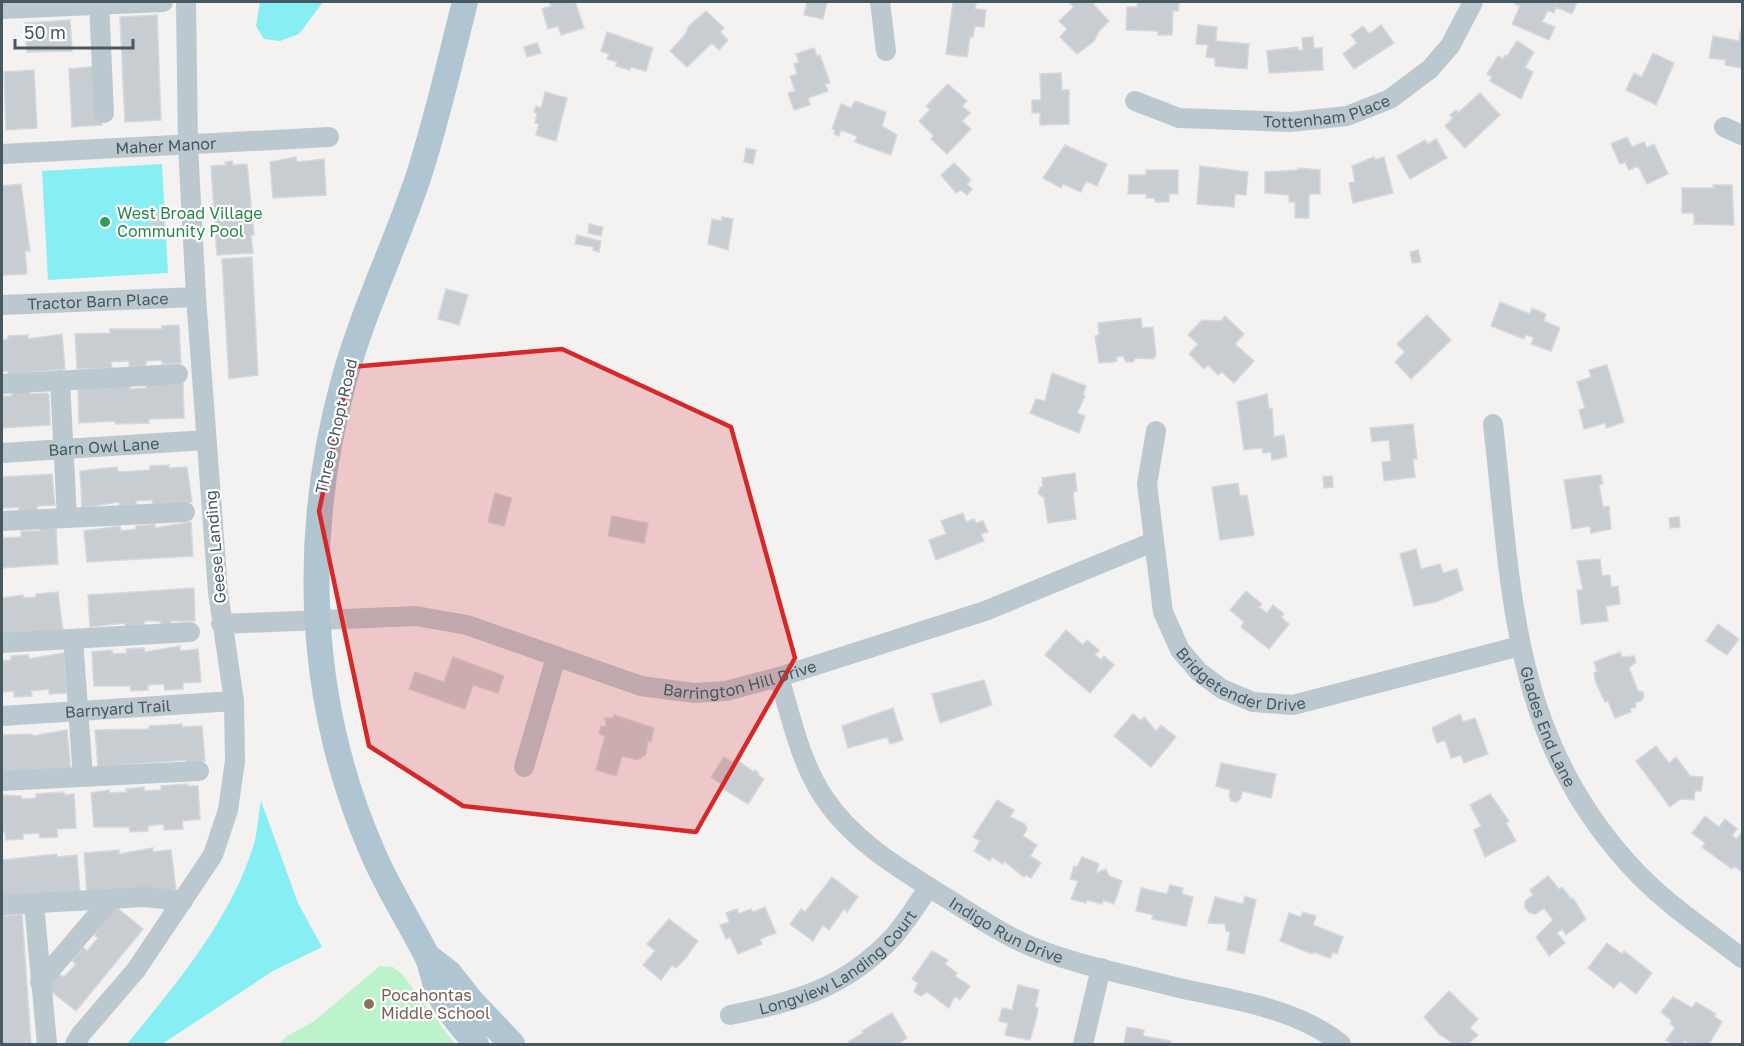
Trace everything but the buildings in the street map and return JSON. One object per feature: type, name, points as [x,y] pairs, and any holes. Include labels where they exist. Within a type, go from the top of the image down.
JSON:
[{"type":"main road","name":"Three Chopt Road","points":[[465,2],[444,88],[418,177],[356,341],[341,392],[325,460],[319,508],[317,621],[323,680],[335,740],[357,815],[392,895],[427,955],[438,992],[476,1044]]},
{"type":"main road","name":"Three Chopt Road","points":[[427,955],[449,973],[472,1002],[512,1044]]},
{"type":"street","points":[[2,9],[163,2]]},
{"type":"street","name":"Geese Landing","points":[[75,1044],[136,970],[213,855],[228,810],[235,760],[234,701],[221,624],[196,297],[188,146],[186,2]]},
{"type":"street","points":[[880,2],[886,51]]},
{"type":"street","name":"Tottenham Place","points":[[1136,101],[1179,118],[1290,122],[1347,116],[1390,99],[1430,69],[1460,30],[1473,2]]},
{"type":"street","points":[[99,3],[104,113]]},
{"type":"street","points":[[1724,127],[1743,135]]},
{"type":"street","name":"Maher Manor","points":[[2,154],[328,137]]},
{"type":"street","name":"Tractor Barn Place","points":[[2,305],[196,297]]},
{"type":"street","points":[[2,384],[178,374]]},
{"type":"street","points":[[60,380],[67,518]]},
{"type":"street","name":"Glades End Lane","points":[[1493,424],[1520,646],[1539,717],[1554,753],[1569,783],[1604,836],[1629,864],[1664,898],[1743,958]]},
{"type":"street","name":"Bridgetender Drive","points":[[1156,431],[1147,484],[1163,612],[1180,650],[1209,681],[1238,697],[1280,706],[1317,701],[1520,646]]},
{"type":"street","name":"Barn Owl Lane","points":[[2,453],[206,441]]},
{"type":"street","points":[[2,521],[185,512]]},
{"type":"street","name":"Barrington Hill Drive","points":[[221,624],[416,616],[467,625],[641,686],[694,693],[726,691],[779,678],[985,611],[1153,542]]},
{"type":"street","points":[[2,643],[190,632]]},
{"type":"street","points":[[73,639],[83,777]]},
{"type":"street","points":[[524,767],[556,657]]},
{"type":"street","name":"Indigo Run Drive","points":[[779,678],[812,778],[837,816],[864,844],[929,887],[999,931],[1034,948],[1101,968],[1284,1014],[1316,1026],[1341,1044]]},
{"type":"street","name":"Barnyard Trail","points":[[2,716],[234,701]]},
{"type":"street","points":[[2,781],[199,771]]},
{"type":"street","name":"Longview Landing Court","points":[[730,1016],[780,1006],[840,981],[870,959],[895,935],[929,887]]},
{"type":"street","points":[[2,905],[145,897],[183,901]]},
{"type":"street","points":[[40,982],[111,899]]},
{"type":"street","points":[[34,904],[47,1044]]},
{"type":"street","points":[[1083,1044],[1101,968]]},
{"type":"highlighted area","points":[[562,349],[731,427],[795,658],[696,832],[463,806],[369,746],[319,511],[350,367]]},
{"type":"green space","name":"Pocahontas Middle School","points":[[380,966],[393,967],[402,974],[455,1044],[279,1044],[287,1036],[313,1022]]},
{"type":"water","points":[[260,2],[323,2],[299,34],[280,41],[264,39],[256,26]]},
{"type":"water","name":"West Broad Village Community Pool","points":[[162,164],[168,273],[48,280],[42,171]]},
{"type":"water","points":[[261,801],[298,903],[322,947],[273,971],[162,1044],[127,1044],[182,975],[216,926],[230,901],[253,847]]},
{"type":"place","name":"West Broad Village Community Pool","points":[[105,222]]},
{"type":"place","name":"Pocahontas Middle School","points":[[369,1004]]}]
